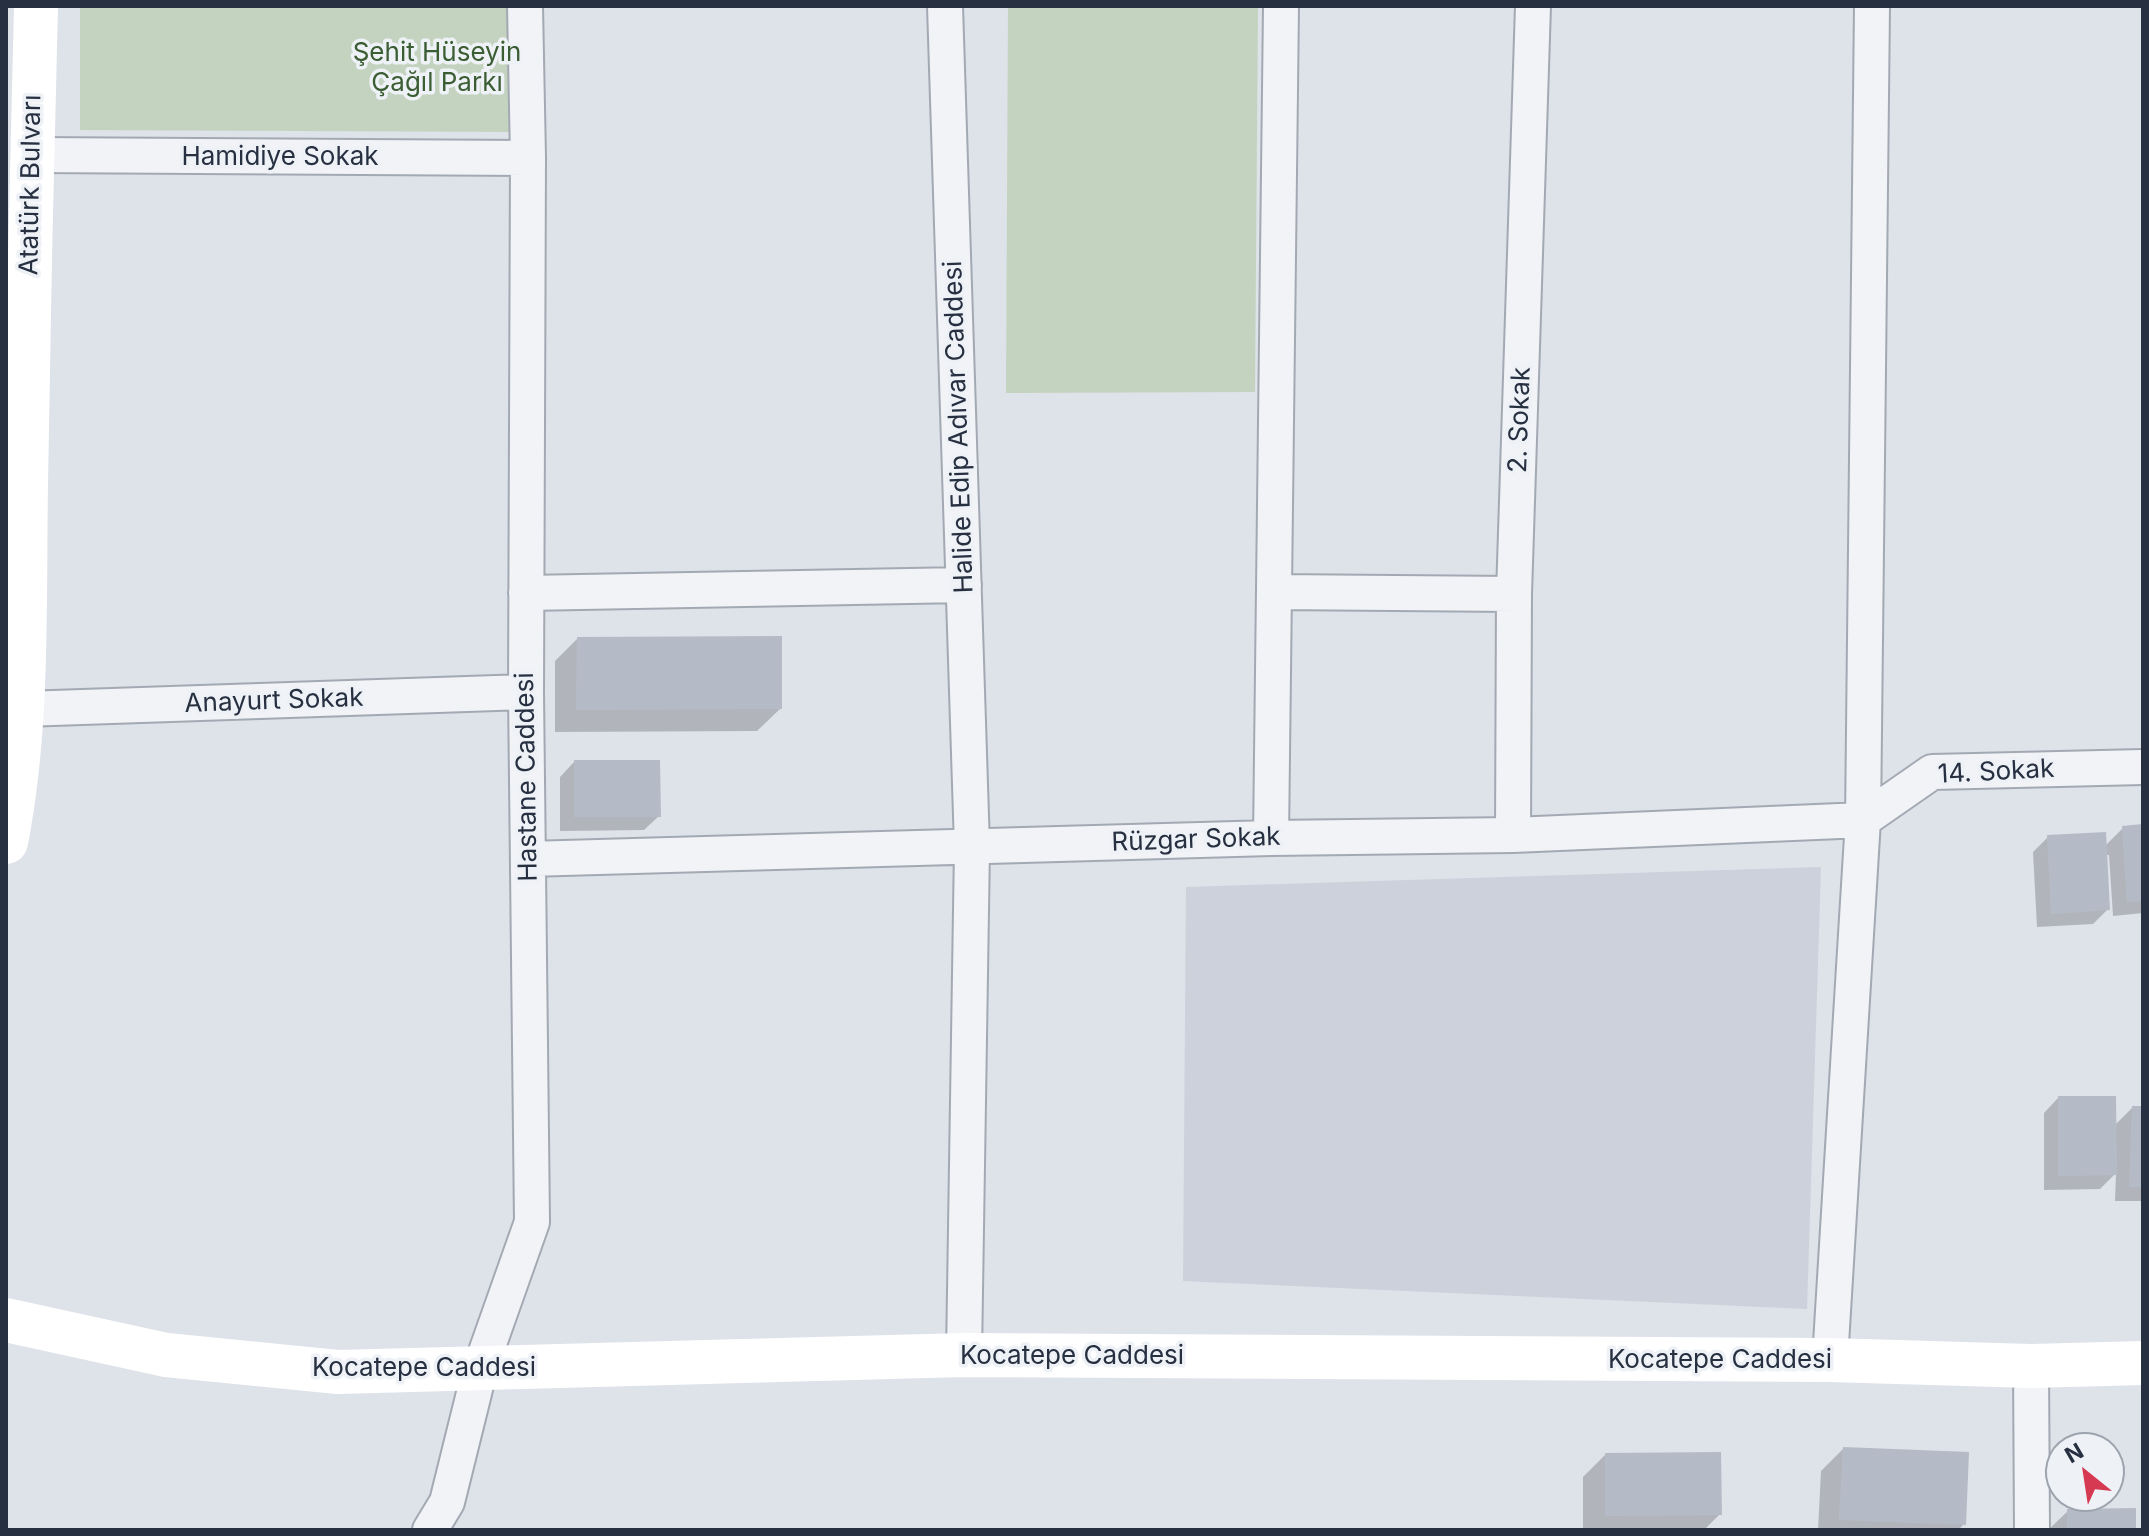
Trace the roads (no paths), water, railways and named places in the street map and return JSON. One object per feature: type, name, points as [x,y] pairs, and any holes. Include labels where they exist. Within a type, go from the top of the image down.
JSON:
[{"type":"street","name":"Atatürk Bulvarı","points":[[6,842],[12,814],[23,709],[36,6]]},
{"type":"street","name":"Hastane Caddesi","points":[[430,1530],[447,1502],[480,1369],[532,1222],[526,692],[528,158],[525,6]]},
{"type":"street","name":"Halide Edip Adıvar Caddesi","points":[[945,6],[972,847],[964,1355]]},
{"type":"street","points":[[1271,838],[1281,6]]},
{"type":"street","name":"2. Sokak","points":[[1513,835],[1514,594],[1533,6]]},
{"type":"street","points":[[1830,1360],[1863,820],[1872,6]]},
{"type":"street","name":"Hamidiye Sokak","points":[[32,155],[528,158]]},
{"type":"street","points":[[526,593],[964,585]]},
{"type":"street","points":[[1274,592],[1514,594]]},
{"type":"street","name":"Anayurt Sokak","points":[[23,709],[526,692]]},
{"type":"street","name":"14. Sokak","points":[[1863,820],[1932,772],[2143,767]]},
{"type":"street","name":"Rüzgar Sokak","points":[[528,859],[1271,838],[1513,835],[1863,820]]},
{"type":"street","name":"Kocatepe Caddesi","points":[[6,1320],[166,1355],[338,1372],[964,1355],[1830,1360],[2031,1366],[2143,1363]]},
{"type":"street","points":[[2031,1366],[2032,1530]]},
{"type":"park label","name":"Şehit Hüseyin Çağıl Parkı","points":[[437,68]]}]
